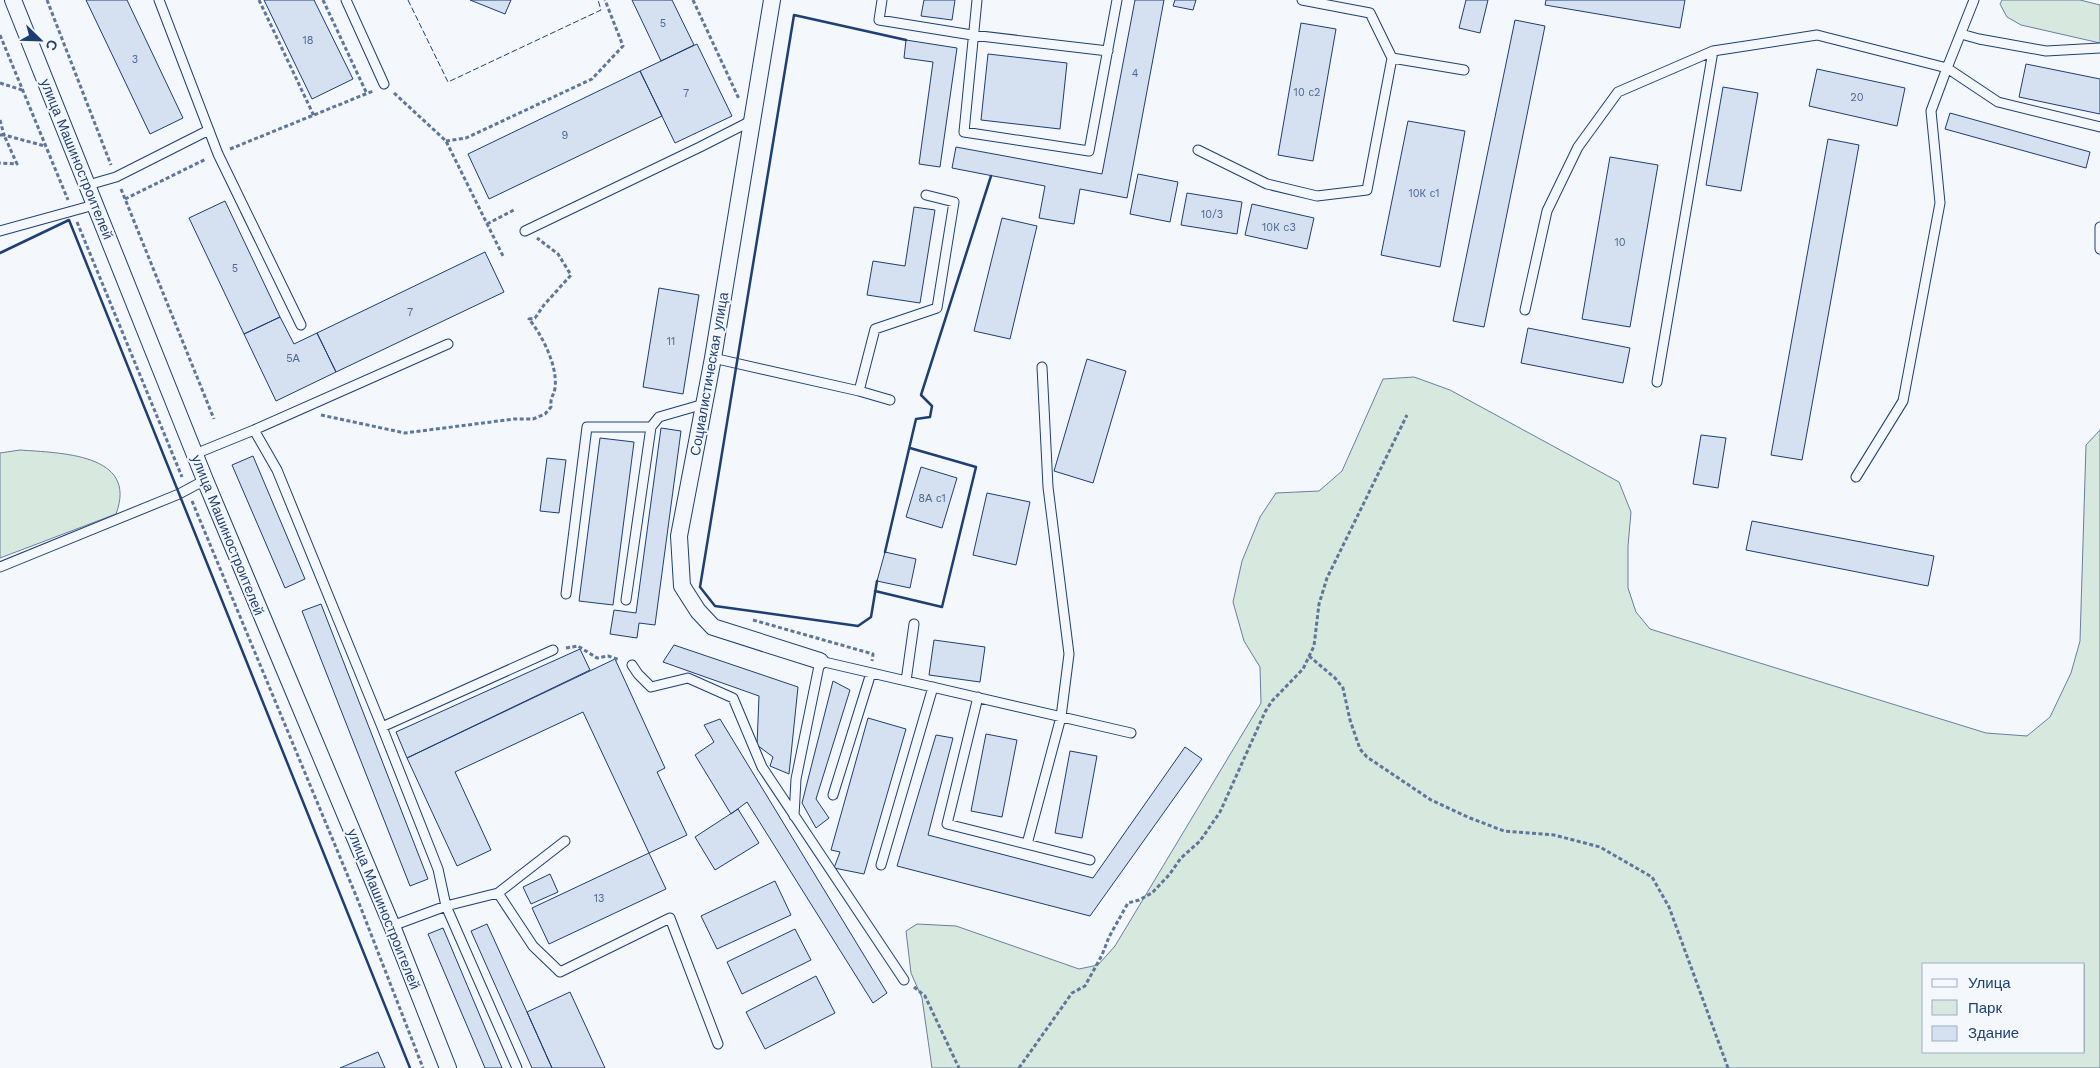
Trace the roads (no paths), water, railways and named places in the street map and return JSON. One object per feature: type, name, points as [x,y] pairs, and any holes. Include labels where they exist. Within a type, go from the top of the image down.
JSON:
[{"type":"street","name":"улица Машиностроителей","points":[[13,0],[205,480],[392,926],[448,1068]]},
{"type":"street","name":"Социалистическая улица","points":[[772,0],[713,358],[679,536],[682,586],[698,611],[713,627],[820,661]]},
{"type":"lane","points":[[159,0],[218,154],[302,325]]},
{"type":"lane","points":[[346,0],[384,84]]},
{"type":"lane","points":[[882,0],[879,20],[972,35],[1108,51]]},
{"type":"lane","points":[[976,0],[964,132],[1089,151],[1117,0]]},
{"type":"lane","points":[[1198,150],[1267,184],[1317,196],[1367,190],[1392,58],[1370,14],[1302,0]]},
{"type":"lane","points":[[1856,477],[1903,401],[1940,203],[1931,112],[1974,0]]},
{"type":"lane","points":[[1961,34],[2046,51],[2100,48]]},
{"type":"lane","points":[[1525,310],[1546,211],[1578,147],[1618,92],[1713,51],[1818,36],[1947,68],[1998,102],[2100,127]]},
{"type":"lane","points":[[1657,382],[1713,51]]},
{"type":"lane","points":[[1392,58],[1464,70]]},
{"type":"lane","points":[[525,231],[700,147],[751,120]]},
{"type":"lane","points":[[88,185],[116,177],[209,130]]},
{"type":"lane","points":[[859,391],[875,329],[937,308],[954,202],[926,194]]},
{"type":"lane","points":[[0,231],[94,205]]},
{"type":"lane","points":[[2100,227],[2100,249]]},
{"type":"lane","points":[[195,454],[299,411],[448,344]]},
{"type":"lane","points":[[713,358],[859,391],[890,400]]},
{"type":"lane","points":[[1028,844],[1061,717],[1068,654],[1048,487],[1042,367]]},
{"type":"lane","points":[[626,600],[651,427],[659,417],[704,404]]},
{"type":"lane","points":[[566,594],[587,427],[651,427]]},
{"type":"lane","points":[[254,430],[277,470],[382,726],[438,869],[446,906],[518,1068]]},
{"type":"lane","points":[[0,567],[187,490],[205,480]]},
{"type":"lane","points":[[906,681],[914,624]]},
{"type":"lane","points":[[382,726],[553,650]]},
{"type":"lane","points":[[794,816],[796,779],[820,661],[1131,733]]},
{"type":"lane","points":[[632,665],[651,687],[688,678],[733,698],[762,768],[904,980]]},
{"type":"lane","points":[[833,795],[871,673]]},
{"type":"lane","points":[[882,865],[933,687]]},
{"type":"lane","points":[[978,697],[947,824],[1090,860]]},
{"type":"lane","points":[[392,926],[446,906],[498,893],[565,841]]},
{"type":"lane","points":[[498,893],[533,946],[560,972],[670,918],[718,1044]]}]
